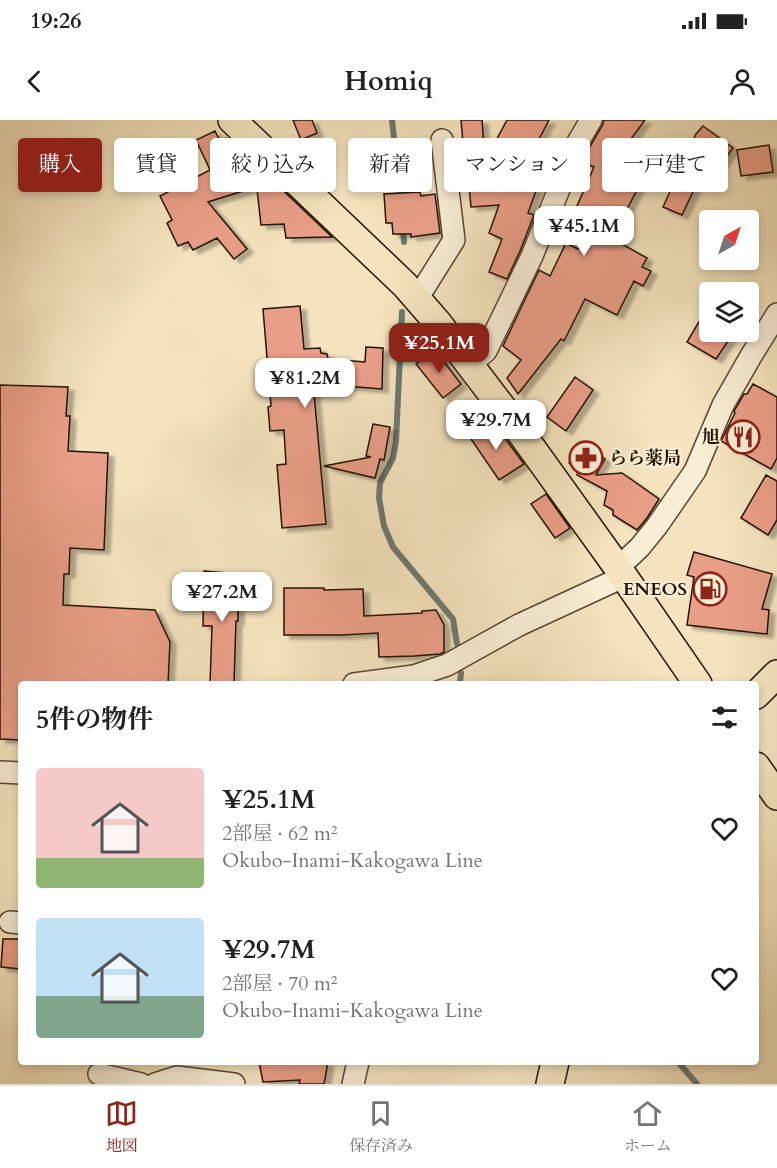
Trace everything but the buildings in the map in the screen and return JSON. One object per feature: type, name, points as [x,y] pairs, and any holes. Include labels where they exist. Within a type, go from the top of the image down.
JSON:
[{"type":"main road","points":[[232,120],[417,299],[470,364],[621,572],[696,681]]},
{"type":"main road","points":[[759,692],[777,674]]},
{"type":"main road","points":[[759,770],[777,796]]},
{"type":"main road","points":[[550,1084],[554,1065]]},
{"type":"street","points":[[470,364],[486,351],[532,256],[587,121]]},
{"type":"street","points":[[417,299],[454,240],[442,140]]},
{"type":"street","points":[[376,681],[446,674],[519,625],[621,572],[657,526],[695,471],[723,405],[777,314]]},
{"type":"street","points":[[0,772],[18,773]]},
{"type":"street","points":[[353,1084],[357,1065]]},
{"type":"street","points":[[99,1073],[141,1084]]},
{"type":"street","points":[[154,1084],[177,1077],[234,1084]]},
{"type":"waterway","points":[[392,120],[401,200]]},
{"type":"waterway","points":[[403,228],[404,242]]},
{"type":"waterway","points":[[402,312],[396,441],[393,458],[380,483],[379,498],[384,526],[393,547],[453,619],[457,644]]},
{"type":"waterway","points":[[460,681],[461,673]]},
{"type":"waterway","points":[[681,1065],[697,1084]]},
{"type":"place","name":"旭","points":[[743,437]]},
{"type":"place","name":"らら薬局","points":[[586,458]]},
{"type":"place","name":"ENEOS","points":[[710,589]]}]
